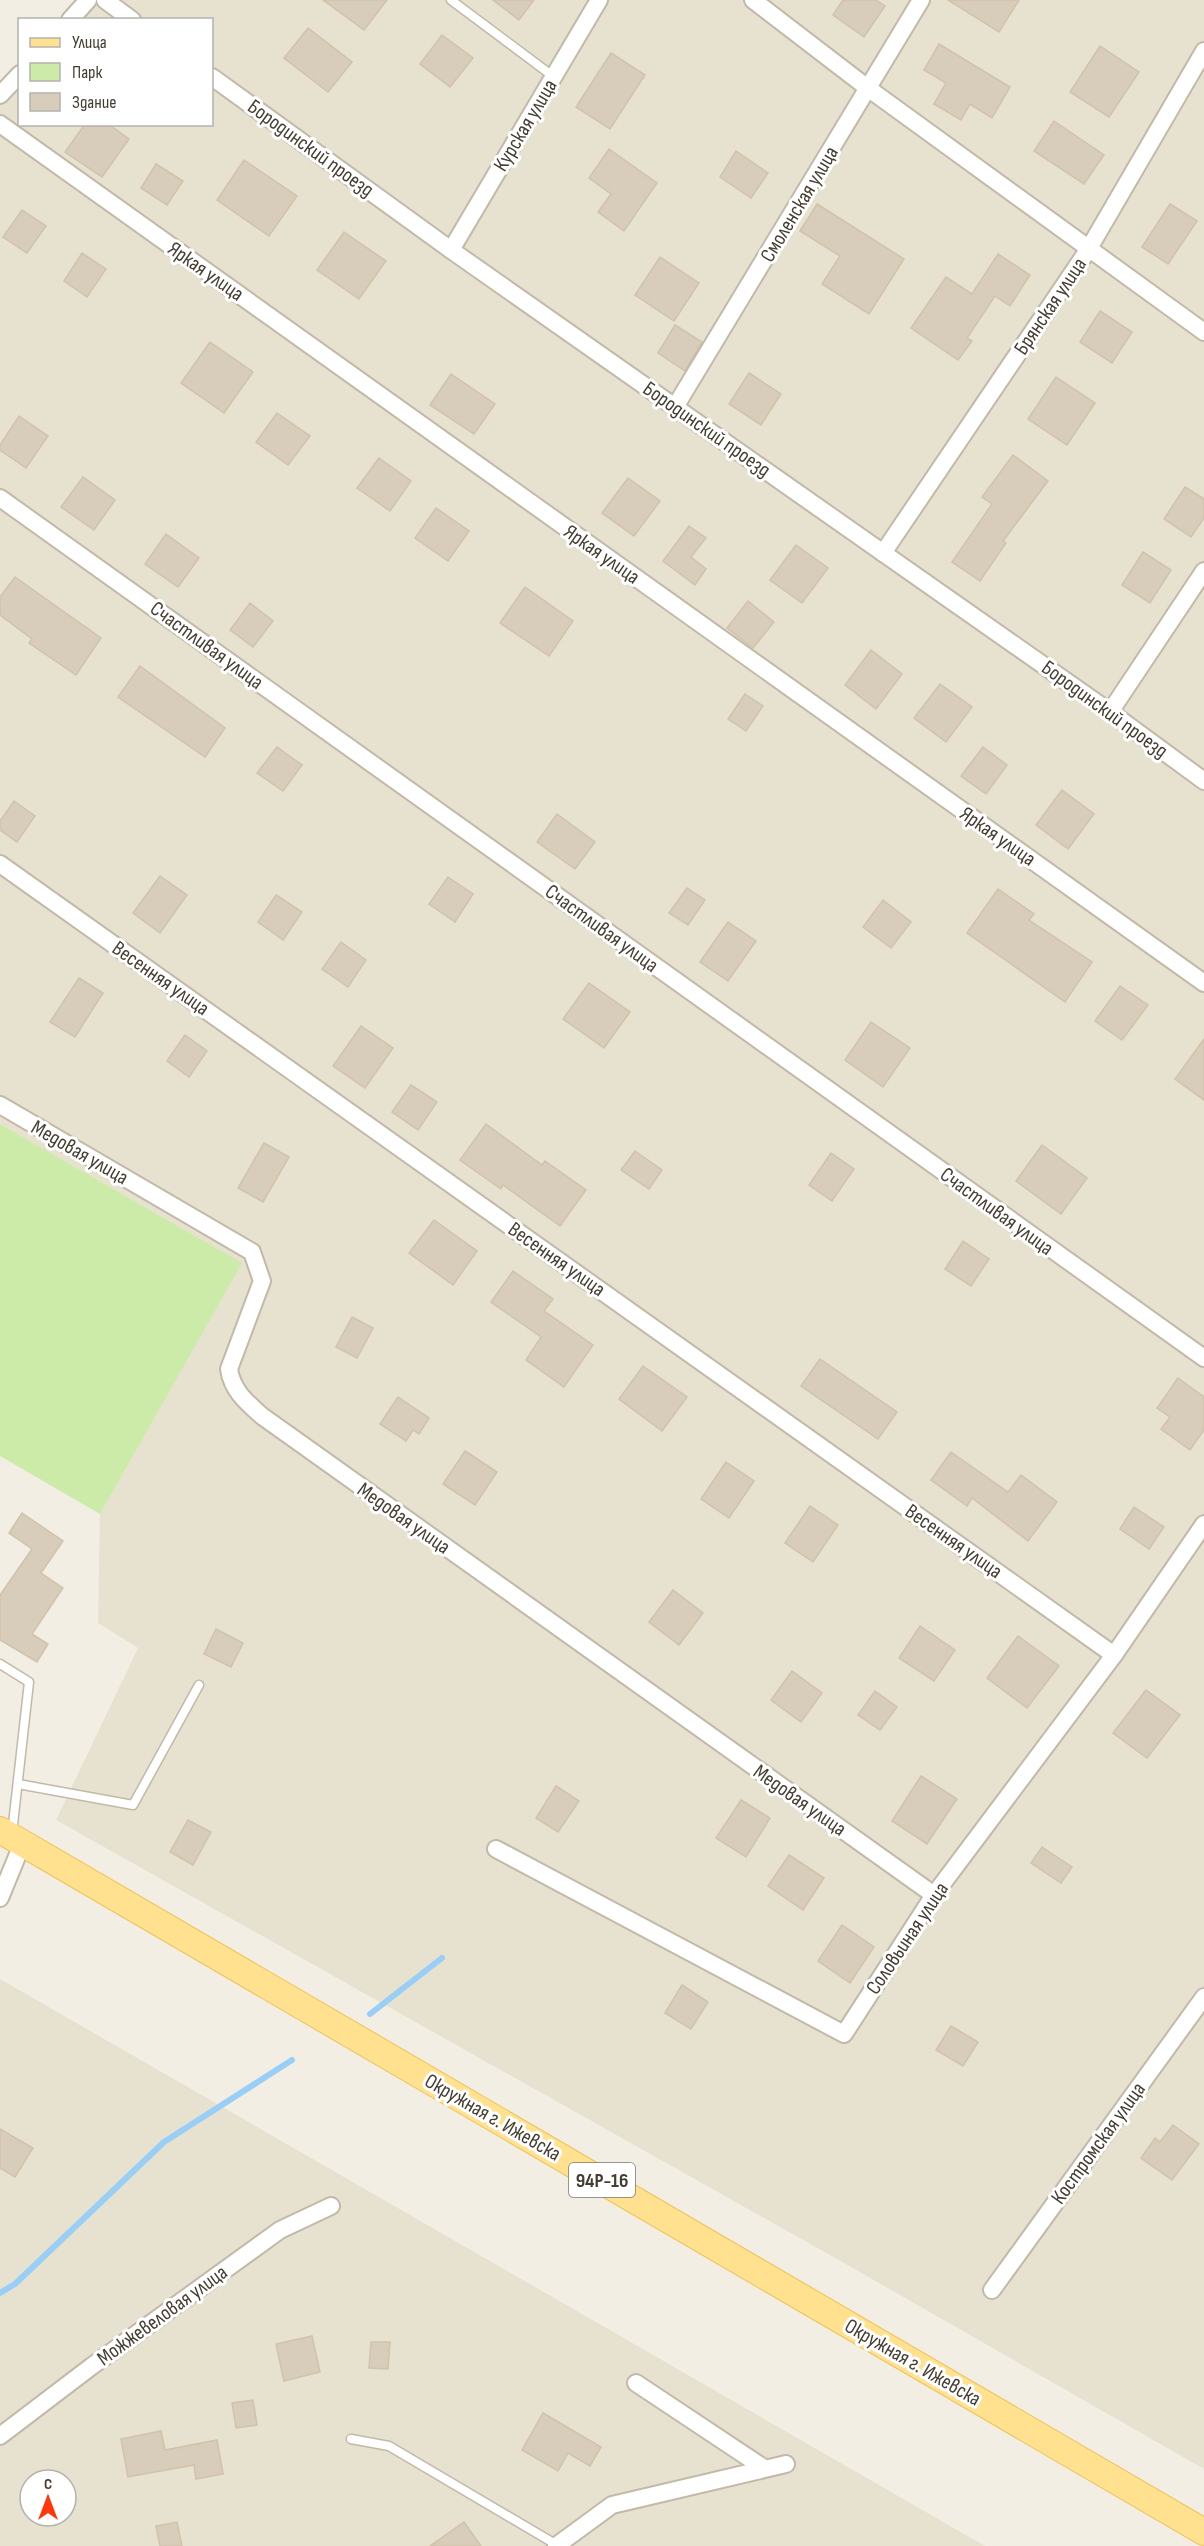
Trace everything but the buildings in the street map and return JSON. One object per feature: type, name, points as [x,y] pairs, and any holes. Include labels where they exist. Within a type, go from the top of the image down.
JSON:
[{"type":"main road","name":"Окружная г. Ижевска","points":[[11,1836],[1204,2532]]},
{"type":"street","points":[[72,18],[88,0]]},
{"type":"street","points":[[105,0],[129,18]]},
{"type":"street","name":"Курская улица","points":[[451,250],[598,0]]},
{"type":"street","points":[[753,0],[869,89],[1204,332]]},
{"type":"street","name":"Смоленская улица","points":[[675,406],[921,0]]},
{"type":"street","name":"Брянская улица","points":[[884,553],[1088,250],[1204,51]]},
{"type":"street","points":[[0,94],[18,76]]},
{"type":"street","name":"Бородинский проезд","points":[[213,78],[451,250],[1204,780]]},
{"type":"street","name":"Яркая улица","points":[[0,124],[1204,983]]},
{"type":"street","name":"Счастливая улица","points":[[0,498],[1204,1358]]},
{"type":"street","points":[[1110,712],[1204,571]]},
{"type":"street","name":"Весенняя улица","points":[[0,864],[1114,1655]]},
{"type":"street","name":"Медовая улица","points":[[0,1105],[252,1252],[262,1281],[229,1368],[231,1382],[245,1401],[262,1416],[934,1896]]},
{"type":"street","name":"Соловьиная улица","points":[[496,1849],[844,2034],[934,1896],[1114,1655],[1204,1524]]},
{"type":"street","points":[[0,1898],[11,1836]]},
{"type":"street","name":"Костромская улица","points":[[992,2290],[1204,1997]]},
{"type":"street","name":"Можжевеловая улица","points":[[0,2436],[92,2366],[280,2230],[331,2206]]},
{"type":"street","points":[[636,2383],[764,2468]]},
{"type":"street","points":[[556,2546],[612,2505],[786,2464]]},
{"type":"lane","points":[[451,0],[554,77]]},
{"type":"lane","points":[[0,1665],[30,1682],[11,1836]]},
{"type":"lane","points":[[18,1784],[133,1805],[199,1685]]},
{"type":"lane","points":[[351,2439],[389,2446],[556,2546]]},
{"type":"shaded area","points":[[95,0],[1204,0],[1204,2469],[837,2259],[56,1820],[138,1648],[98,1623],[100,1514],[241,1263],[0,1124],[0,85],[18,69],[18,126],[213,126],[213,18],[74,18]]},
{"type":"shaded area","points":[[0,1979],[985,2546],[0,2546]]},
{"type":"green space","points":[[0,1124],[242,1263],[100,1514],[0,1456]]},
{"type":"waterway","points":[[370,2014],[442,1958]]},
{"type":"waterway","points":[[0,2293],[15,2284],[164,2142],[292,2060]]}]
